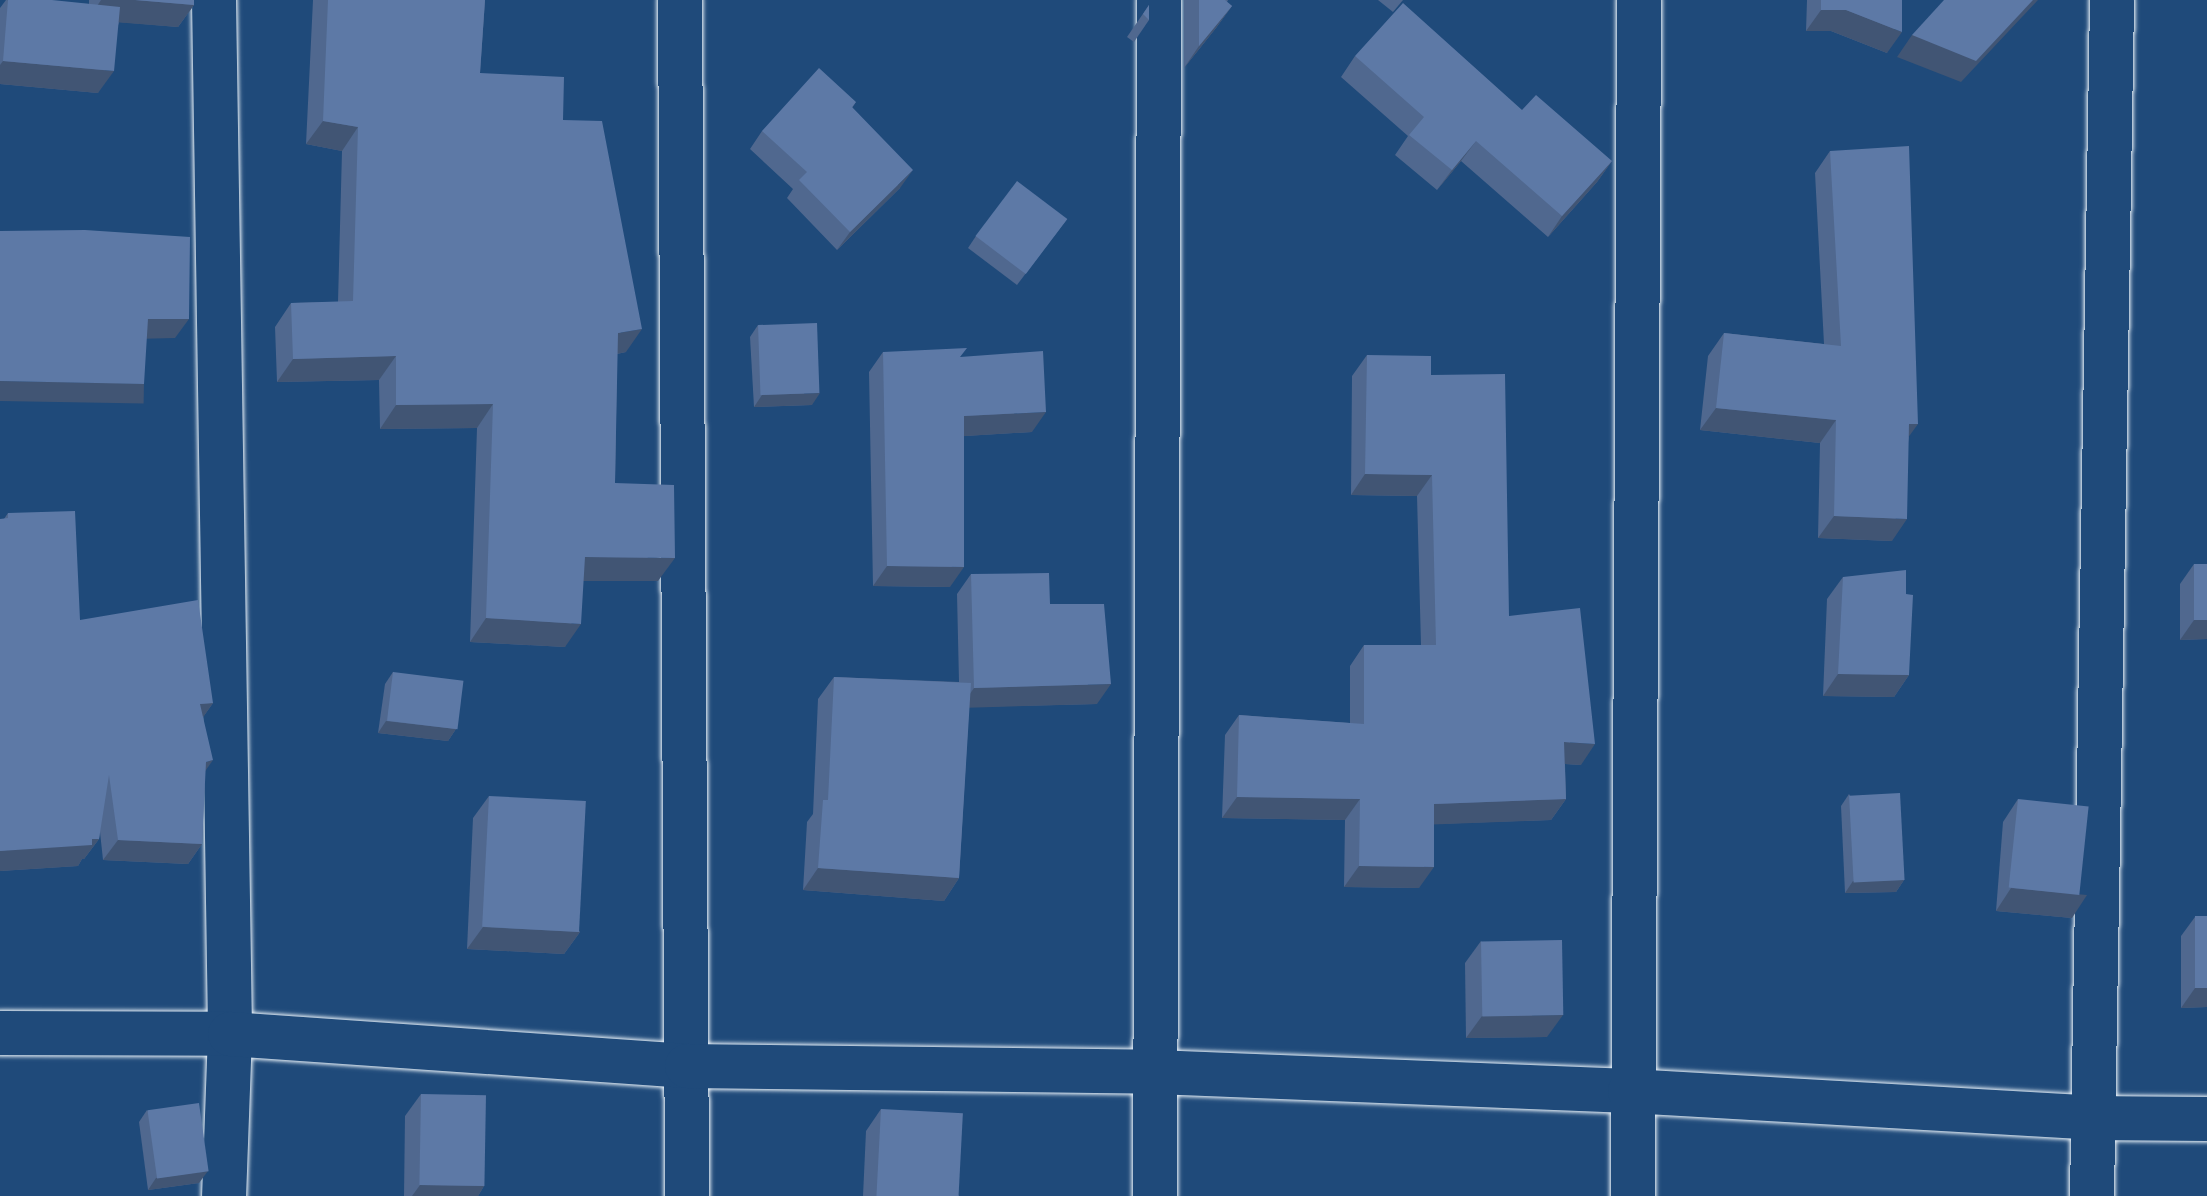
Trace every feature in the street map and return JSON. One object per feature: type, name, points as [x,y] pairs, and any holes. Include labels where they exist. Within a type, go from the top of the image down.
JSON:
[{"type":"street","points":[[214,0],[230,1034],[224,1196]]},
{"type":"street","points":[[680,0],[687,1196]]},
{"type":"street","points":[[1155,1196],[1159,0]]},
{"type":"street","points":[[1633,1196],[1630,1091],[1639,0]]},
{"type":"street","points":[[2092,1196],[2112,0]]},
{"type":"street","points":[[0,1033],[230,1034],[687,1066],[1157,1072],[1630,1091],[2094,1118],[2207,1119]]},
{"type":"building","points":[[8,0],[52,0],[120,7],[114,71],[3,61]]},
{"type":"building","points":[[135,0],[194,0],[194,5]]},
{"type":"building","points":[[328,0],[485,0],[480,73],[564,77],[563,120],[602,121],[642,329],[618,333],[615,483],[674,485],[675,558],[585,557],[581,624],[486,618],[493,404],[396,405],[396,356],[293,359],[291,303],[353,301],[358,127],[323,121]]},
{"type":"building","points":[[1199,0],[1225,0],[1232,6],[1199,46]]},
{"type":"building","points":[[1821,0],[1902,0],[1902,32],[1846,10],[1821,10]]},
{"type":"building","points":[[1944,0],[2033,0],[1976,61],[1912,35]]},
{"type":"building","points":[[1403,3],[1522,110],[1536,95],[1612,161],[1562,216],[1476,141],[1452,170],[1409,135],[1424,117],[1355,56]]},
{"type":"building","points":[[1149,5],[1149,20],[1143,14]]},
{"type":"building","points":[[819,68],[856,102],[852,107],[913,170],[850,232],[799,180],[807,172],[762,131]]},
{"type":"building","points":[[1909,146],[1918,424],[1909,424],[1907,519],[1834,516],[1836,420],[1716,408],[1724,333],[1841,346],[1830,151]]},
{"type":"building","points":[[1017,181],[1067,219],[1026,274],[975,236]]},
{"type":"building","points":[[85,230],[190,237],[189,319],[148,319],[144,384],[0,381],[0,231]]},
{"type":"building","points":[[817,323],[819,393],[760,395],[758,325]]},
{"type":"building","points":[[967,348],[960,357],[1043,351],[1046,412],[964,416],[964,567],[887,566],[883,352]]},
{"type":"building","points":[[1367,355],[1431,356],[1431,375],[1505,374],[1509,616],[1580,608],[1595,744],[1564,742],[1566,799],[1434,804],[1434,867],[1359,866],[1360,799],[1237,797],[1239,715],[1364,724],[1364,645],[1436,645],[1432,475],[1365,474]]},
{"type":"building","points":[[75,511],[80,620],[198,600],[213,703],[200,704],[213,760],[206,762],[202,844],[118,840],[109,775],[99,839],[92,839],[92,845],[0,851],[0,519],[8,518],[8,513]]},
{"type":"building","points":[[2194,564],[2207,564],[2207,620],[2194,620]]},
{"type":"building","points":[[1906,570],[1906,594],[1913,595],[1909,675],[1838,674],[1843,577]]},
{"type":"building","points":[[1049,573],[1050,604],[1104,604],[1111,684],[974,688],[971,574]]},
{"type":"building","points":[[393,672],[463,681],[457,729],[387,721]]},
{"type":"building","points":[[834,677],[971,683],[959,878],[818,868],[823,800],[828,800]]},
{"type":"building","points":[[1900,793],[1905,880],[1854,883],[1849,796]]},
{"type":"building","points":[[489,796],[586,801],[579,932],[482,927]]},
{"type":"building","points":[[2018,799],[2089,806],[2079,895],[2009,888]]},
{"type":"building","points":[[2195,916],[2207,916],[2207,988],[2195,988]]},
{"type":"building","points":[[1562,940],[1563,1015],[1482,1016],[1481,941]]},
{"type":"building","points":[[421,1094],[486,1095],[484,1186],[419,1185]]},
{"type":"building","points":[[199,1103],[209,1171],[157,1179],[148,1110]]},
{"type":"building","points":[[881,1109],[963,1113],[959,1196],[876,1196]]}]
